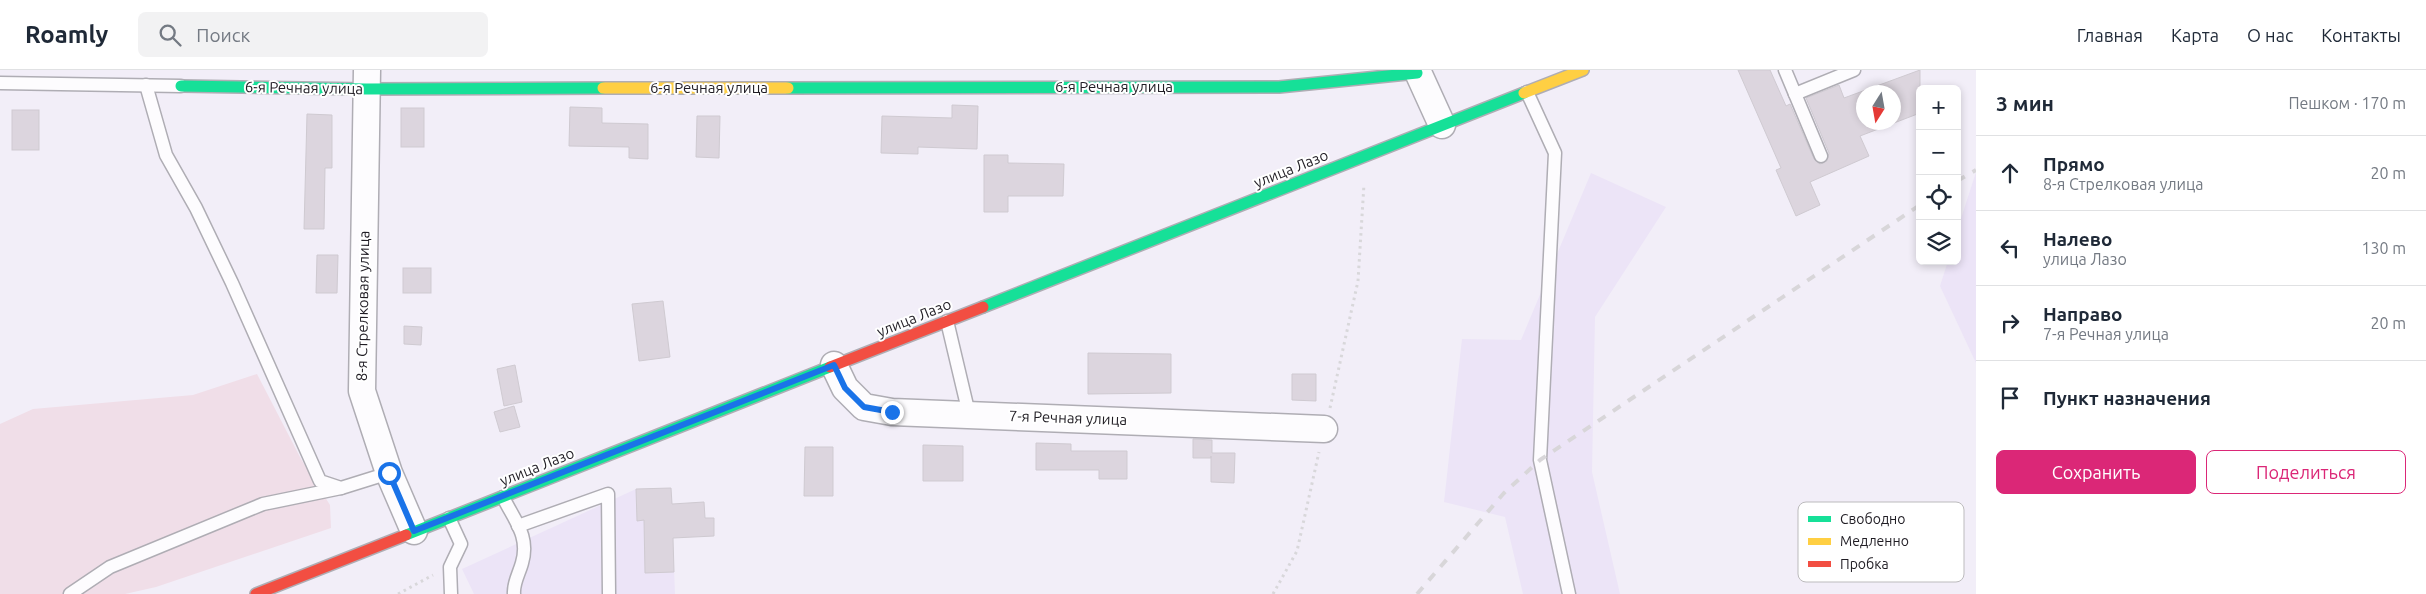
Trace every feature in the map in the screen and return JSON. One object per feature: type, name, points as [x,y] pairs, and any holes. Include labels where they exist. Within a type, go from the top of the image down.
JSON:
[{"type":"main road","name":"улица Лазо","points":[[256,594],[1583,70]]},
{"type":"main road","name":"6-я Речная улица","points":[[181,86],[367,79],[1279,87],[1417,71]]},
{"type":"street","points":[[1417,71],[1442,125]]},
{"type":"street","name":"8-я Стрелковая улица","points":[[367,79],[362,391],[389,473],[414,531]]},
{"type":"street","name":"7-я Речная улица","points":[[834,365],[845,388],[864,407],[892,412],[1324,429]]},
{"type":"lane","points":[[1785,70],[1821,156]]},
{"type":"lane","points":[[1795,94],[1854,70]]},
{"type":"lane","name":"6-я Речная улица","points":[[0,83],[181,86]]},
{"type":"lane","points":[[150,85],[166,155],[196,208],[256,333],[320,481],[341,488]]},
{"type":"lane","points":[[1527,92],[1555,153],[1540,460],[1570,594]]},
{"type":"lane","points":[[947,321],[969,414]]},
{"type":"lane","points":[[70,594],[110,567],[263,504],[341,488],[389,473]]},
{"type":"lane","points":[[518,526],[608,494],[609,594]]},
{"type":"lane","points":[[503,497],[524,540],[523,562],[513,588],[514,594]]},
{"type":"lane","points":[[449,518],[461,544],[450,567],[451,594]]},
{"type":"path","points":[[1273,594],[1297,551],[1358,281],[1364,193]]},
{"type":"path","points":[[398,594],[450,567]]},
{"type":"shaded area","points":[[1976,172],[1976,363],[1940,286],[1947,265],[1961,265],[1961,219]]},
{"type":"shaded area","points":[[1591,173],[1666,207],[1595,317],[1592,472],[1620,594],[1523,594],[1505,517],[1444,502],[1462,339],[1521,340]]},
{"type":"shaded area","points":[[257,374],[301,459],[330,505],[331,528],[156,587],[125,594],[0,594],[0,424],[33,409],[193,395]]},
{"type":"shaded area","points":[[671,488],[675,594],[474,594],[462,569],[636,489]]},
{"type":"building","points":[[1738,70],[1770,70],[1786,106],[1790,104],[1814,159],[1820,164],[1827,161],[1829,153],[1806,98],[1839,85],[1844,98],[1856,94],[1856,130],[1876,130],[1860,136],[1869,156],[1810,182],[1820,205],[1796,216],[1776,170],[1781,168]]},
{"type":"building","points":[[1920,70],[1920,85],[1916,85],[1916,115],[1901,120],[1901,85],[1879,85]]},
{"type":"building","points":[[952,105],[978,106],[977,149],[918,147],[918,154],[881,153],[882,116],[952,118]]},
{"type":"building","points":[[570,107],[602,108],[602,123],[648,124],[648,159],[629,158],[629,147],[569,146]]},
{"type":"building","points":[[401,108],[424,108],[424,147],[401,147]]},
{"type":"building","points":[[12,110],[39,110],[39,150],[12,150]]},
{"type":"building","points":[[307,114],[332,115],[332,168],[325,168],[324,229],[304,229]]},
{"type":"building","points":[[697,116],[720,116],[719,158],[696,157]]},
{"type":"building","points":[[984,155],[1008,155],[1008,163],[1064,164],[1063,196],[1008,196],[1008,212],[984,212]]},
{"type":"building","points":[[317,255],[338,255],[337,293],[316,293]]},
{"type":"building","points":[[403,268],[431,268],[431,293],[403,293]]},
{"type":"building","points":[[663,301],[670,357],[639,361],[632,304]]},
{"type":"building","points":[[404,326],[422,327],[421,345],[404,344]]},
{"type":"building","points":[[1088,353],[1171,354],[1171,393],[1088,394]]},
{"type":"building","points":[[515,365],[522,402],[504,406],[497,369]]},
{"type":"building","points":[[1292,374],[1316,374],[1316,401],[1292,400]]},
{"type":"building","points":[[514,406],[520,427],[500,432],[494,412]]},
{"type":"building","points":[[1193,439],[1212,440],[1212,453],[1235,453],[1234,483],[1211,482],[1211,458],[1193,458]]},
{"type":"building","points":[[1036,443],[1071,444],[1071,451],[1127,451],[1127,479],[1099,479],[1099,470],[1036,470]]},
{"type":"building","points":[[923,445],[963,446],[963,481],[923,481]]},
{"type":"building","points":[[805,447],[833,447],[833,496],[804,496]]},
{"type":"building","points":[[671,488],[672,504],[704,502],[705,518],[714,518],[714,536],[673,538],[674,572],[645,573],[644,520],[637,521],[636,489]]},
{"type":"railway","points":[[1961,179],[1976,170]]},
{"type":"railway","points":[[1417,594],[1504,493],[1540,460],[1916,208]]},
{"type":"traffic: fast","points":[[788,88],[1279,87],[1417,73]]},
{"type":"traffic: fast","points":[[181,86],[366,89],[603,88]]},
{"type":"traffic: fast","points":[[983,307],[1524,93]]},
{"type":"traffic: fast","points":[[406,535],[830,367]]},
{"type":"traffic: slow","points":[[1524,93],[1583,70]]},
{"type":"traffic: slow","points":[[603,88],[788,88]]},
{"type":"traffic: jam","points":[[830,367],[983,307]]},
{"type":"traffic: jam","points":[[256,594],[406,535]]},
{"type":"route","points":[[389,473],[414,531],[834,365],[845,388],[864,407],[892,412]]}]
